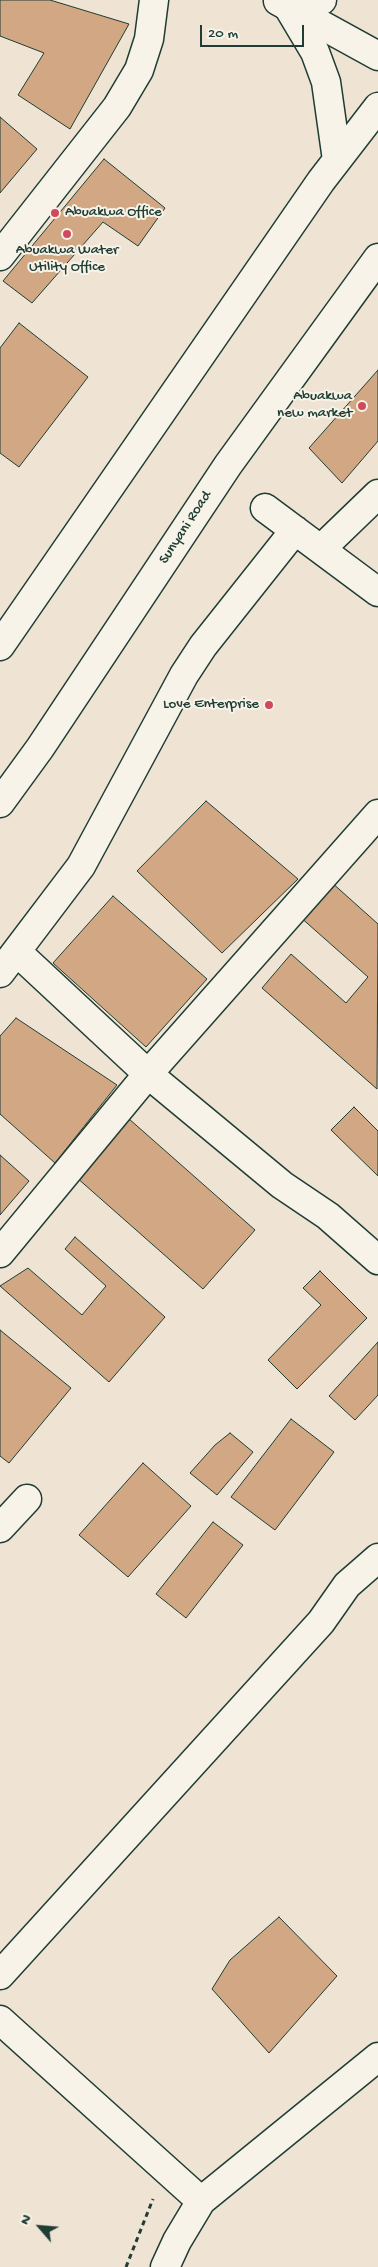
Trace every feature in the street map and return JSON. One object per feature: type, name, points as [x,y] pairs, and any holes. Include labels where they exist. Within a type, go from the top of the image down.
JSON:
[{"type":"street","points":[[0,256],[117,107],[139,70],[149,39],[154,0]]},
{"type":"street","points":[[282,2],[322,0]]},
{"type":"street","points":[[282,2],[378,56]]},
{"type":"street","points":[[282,2],[315,52],[326,82],[337,160]]},
{"type":"street","points":[[0,646],[337,160],[378,107]]},
{"type":"street","name":"Sunyani Road","points":[[0,803],[40,748],[228,465],[378,258]]},
{"type":"street","points":[[321,549],[378,494]]},
{"type":"street","points":[[266,508],[378,592]]},
{"type":"street","points":[[0,973],[81,866],[184,675],[203,646],[295,530]]},
{"type":"street","points":[[0,1253],[148,1074],[378,814]]},
{"type":"street","points":[[17,952],[148,1074],[282,1185],[328,1216],[378,1260]]},
{"type":"street","points":[[0,1528],[26,1499]]},
{"type":"street","points":[[0,1975],[321,1622],[347,1585],[378,1558]]},
{"type":"street","points":[[2,2026],[201,2201]]},
{"type":"street","points":[[165,2267],[177,2241],[201,2201],[378,2057]]},
{"type":"path","points":[[126,2267],[165,2168]]},
{"type":"building","points":[[0,0],[50,0],[129,24],[70,129],[18,95],[44,53],[0,36]]},
{"type":"building","points":[[0,117],[37,149],[0,193]]},
{"type":"building","name":"Abuakwa Water Utility Office","points":[[104,159],[165,208],[138,246],[103,222],[32,303],[3,281]]},
{"type":"building","points":[[19,323],[88,377],[19,467],[0,453],[0,348]]},
{"type":"building","name":"Abuakwa new market","points":[[378,370],[378,441],[342,483],[309,448]]},
{"type":"building","points":[[206,801],[298,879],[222,953],[137,871]]},
{"type":"building","points":[[330,881],[378,924],[377,1089],[262,988],[291,954],[346,1003],[368,977],[299,916]]},
{"type":"building","points":[[113,896],[207,979],[146,1047],[53,963]]},
{"type":"building","points":[[16,1018],[117,1085],[55,1163],[0,1114],[0,1036]]},
{"type":"building","points":[[354,1107],[378,1131],[378,1176],[331,1130]]},
{"type":"building","points":[[128,1118],[255,1230],[203,1289],[76,1177]]},
{"type":"building","points":[[0,1155],[29,1181],[0,1215]]},
{"type":"building","points":[[75,1237],[165,1317],[109,1382],[0,1286],[28,1268],[82,1315],[106,1286],[65,1249]]},
{"type":"building","points":[[320,1271],[367,1318],[297,1389],[268,1360],[321,1305],[303,1288]]},
{"type":"building","points":[[0,1330],[71,1388],[9,1463],[0,1456]]},
{"type":"building","points":[[378,1342],[378,1395],[355,1420],[329,1396]]},
{"type":"building","points":[[291,1419],[334,1452],[275,1530],[231,1497]]},
{"type":"building","points":[[230,1433],[253,1452],[217,1495],[190,1473],[215,1445]]},
{"type":"building","points":[[143,1463],[191,1506],[128,1577],[79,1535]]},
{"type":"building","points":[[213,1522],[243,1545],[186,1618],[156,1594]]},
{"type":"building","points":[[279,1917],[337,1976],[269,2053],[212,1989],[230,1960]]},
{"type":"place","name":"Abuakwa Office","points":[[55,213]]},
{"type":"place","name":"Abuakwa Water Utility Office","points":[[67,234]]},
{"type":"place","name":"Abuakwa new market","points":[[362,406]]},
{"type":"place","name":"Love Enterprise","points":[[269,705]]}]
